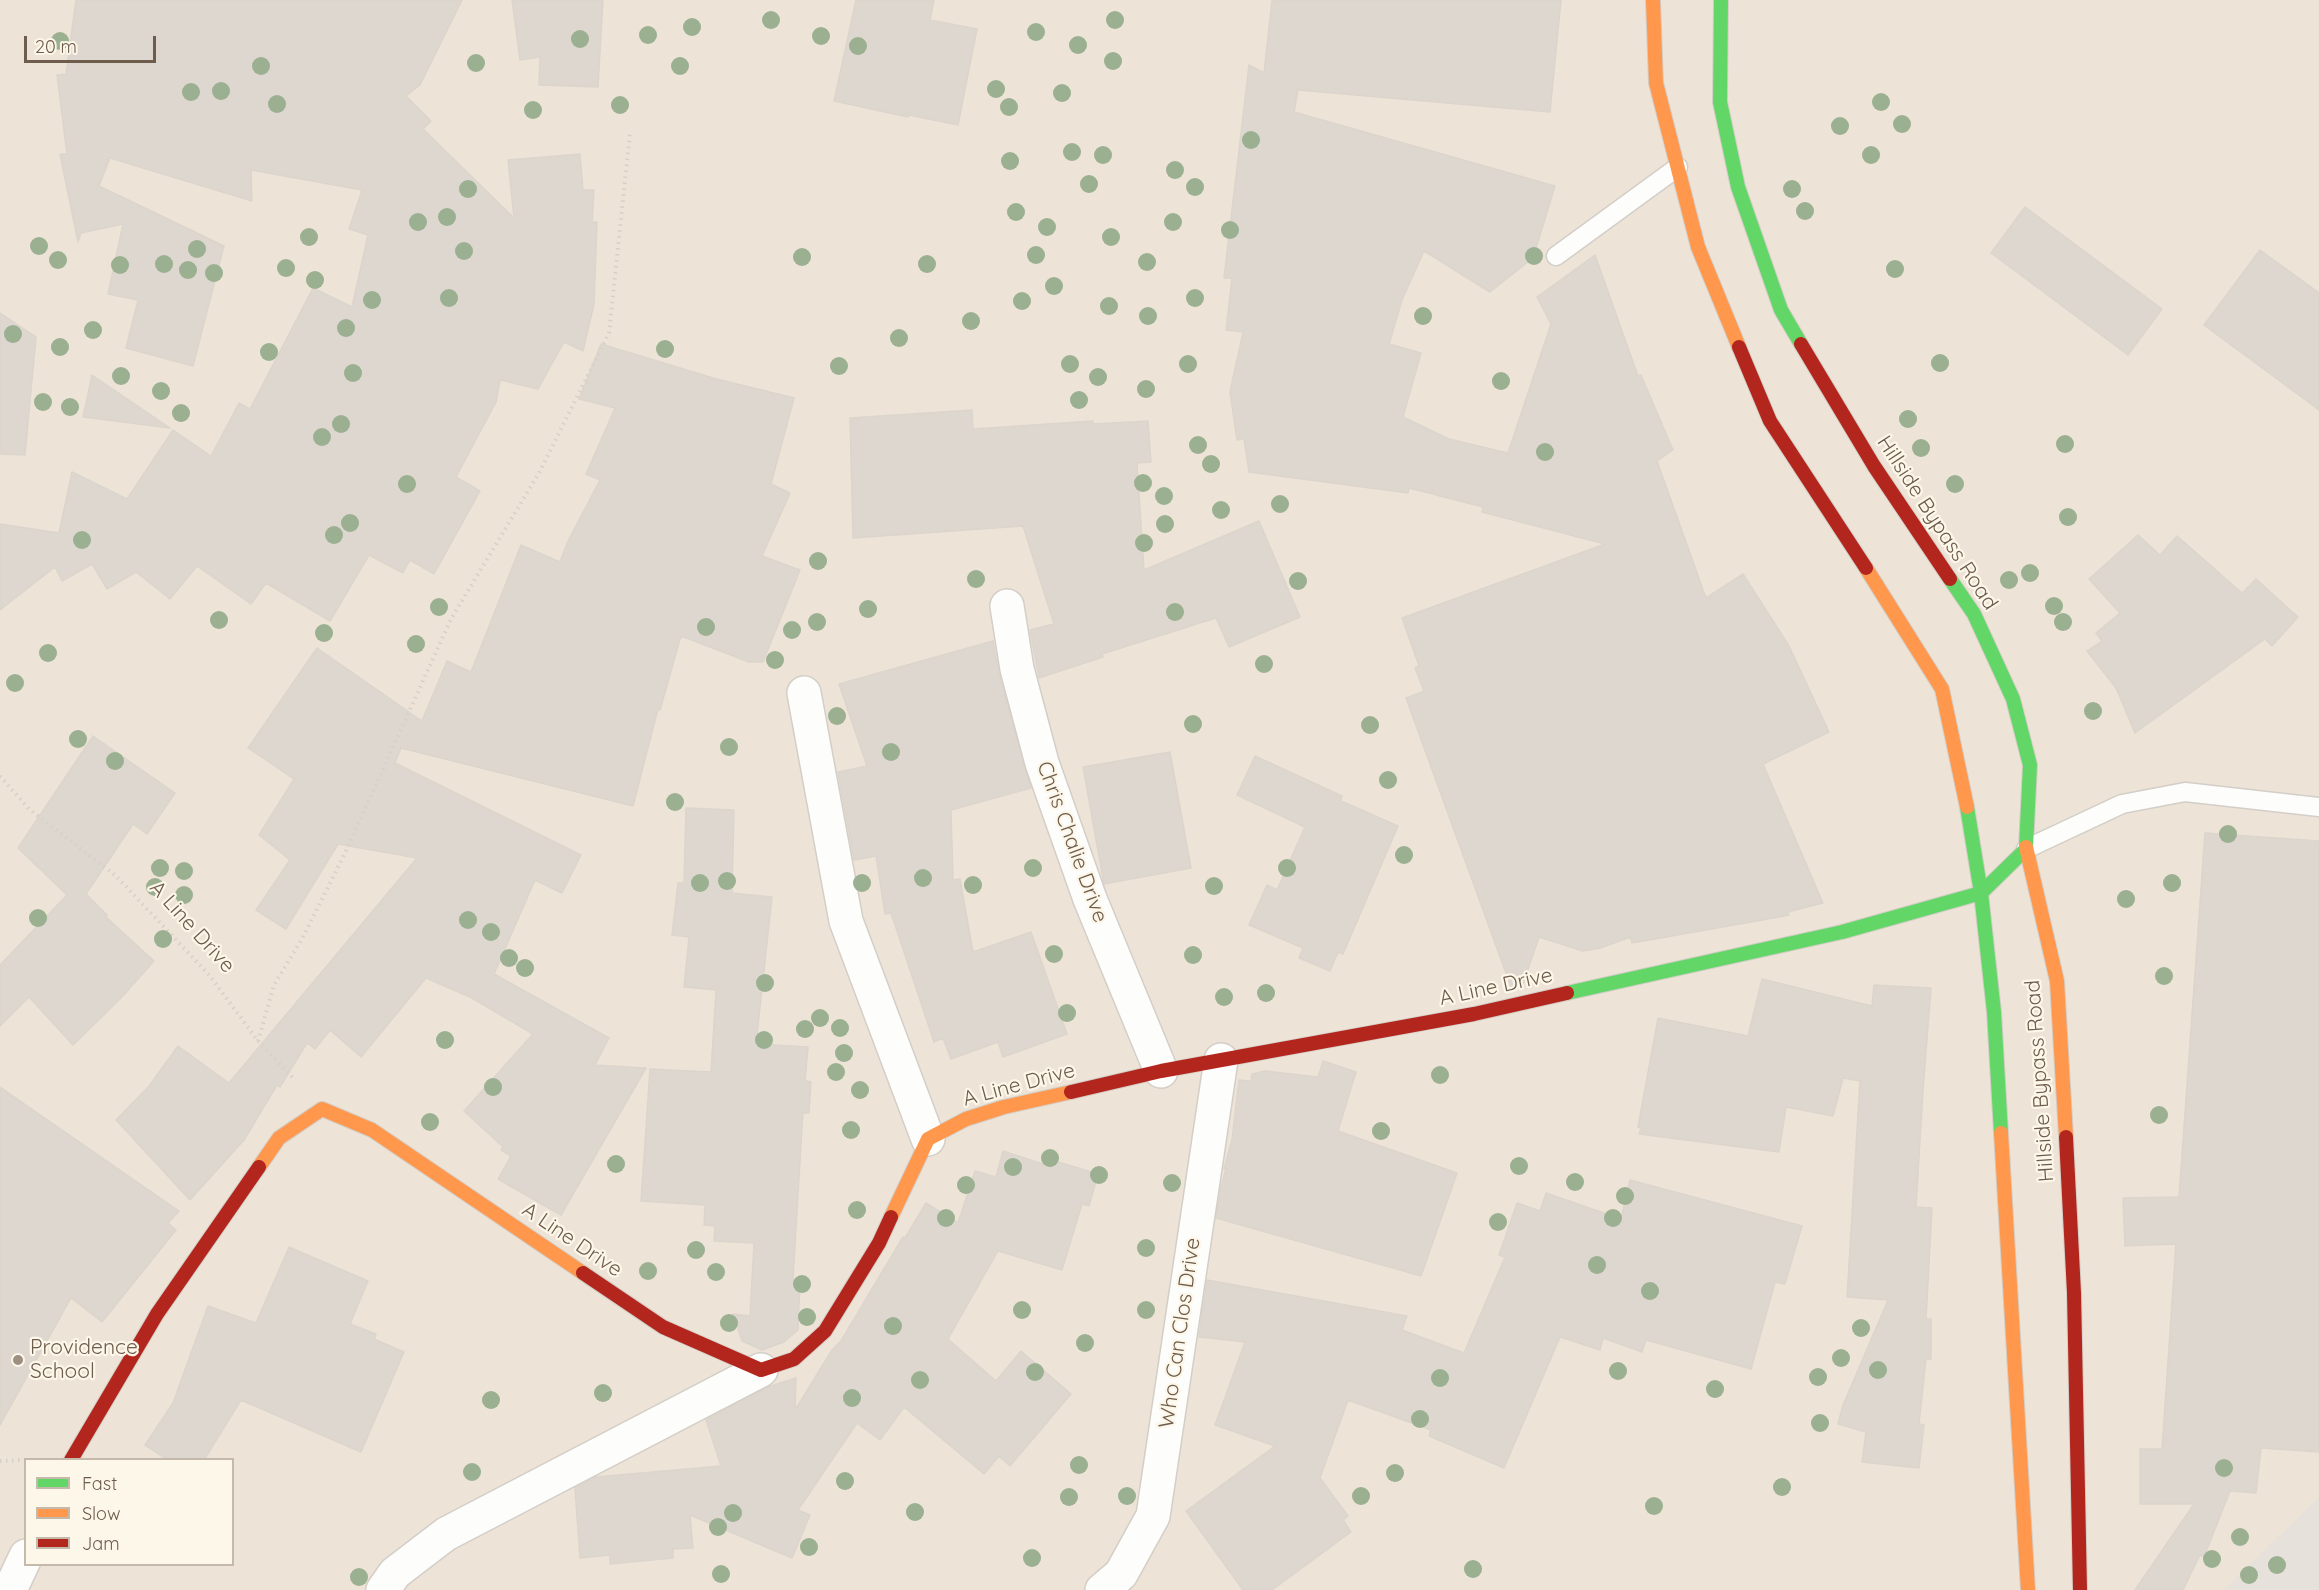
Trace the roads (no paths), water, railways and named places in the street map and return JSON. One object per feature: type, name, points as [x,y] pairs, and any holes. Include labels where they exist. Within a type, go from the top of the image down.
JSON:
[{"type":"main road","name":"Hillside Bypass Road","points":[[1653,0],[1656,83],[1698,248],[1770,421],[1942,689],[1965,794],[1981,893],[1994,1012],[2028,1590]]},
{"type":"main road","name":"Hillside Bypass Road","points":[[1721,0],[1720,102],[1738,187],[1781,310],[1874,466],[1974,614],[2008,688],[2030,765],[2026,849],[2057,981],[2074,1293],[2080,1590]]},
{"type":"main road","name":"A Line Drive","points":[[928,1138],[966,1119],[1004,1107],[1161,1071],[1474,1014],[1842,932],[1981,893],[2026,849]]},
{"type":"main road","name":"A Line Drive","points":[[72,1458],[157,1314],[279,1138],[322,1109],[372,1130],[663,1327],[761,1370]]},
{"type":"main road","points":[[761,1370],[794,1359],[825,1331],[879,1243],[906,1190],[928,1138]]},
{"type":"street","name":"Chris Chalie Drive","points":[[1007,606],[1017,669],[1042,763],[1090,898],[1161,1071]]},
{"type":"street","points":[[804,693],[846,921],[928,1138]]},
{"type":"street","name":"Who Can Clos Drive","points":[[1102,1590],[1121,1574],[1153,1516],[1221,1060]]},
{"type":"street","points":[[383,1590],[395,1573],[446,1534],[761,1370]]},
{"type":"street","points":[[10,1590],[24,1560]]},
{"type":"lane","points":[[1556,256],[1678,167]]},
{"type":"lane","points":[[2026,849],[2122,804],[2185,792],[2319,807]]},
{"type":"place","name":"Providence School","points":[[18,1360]]}]
